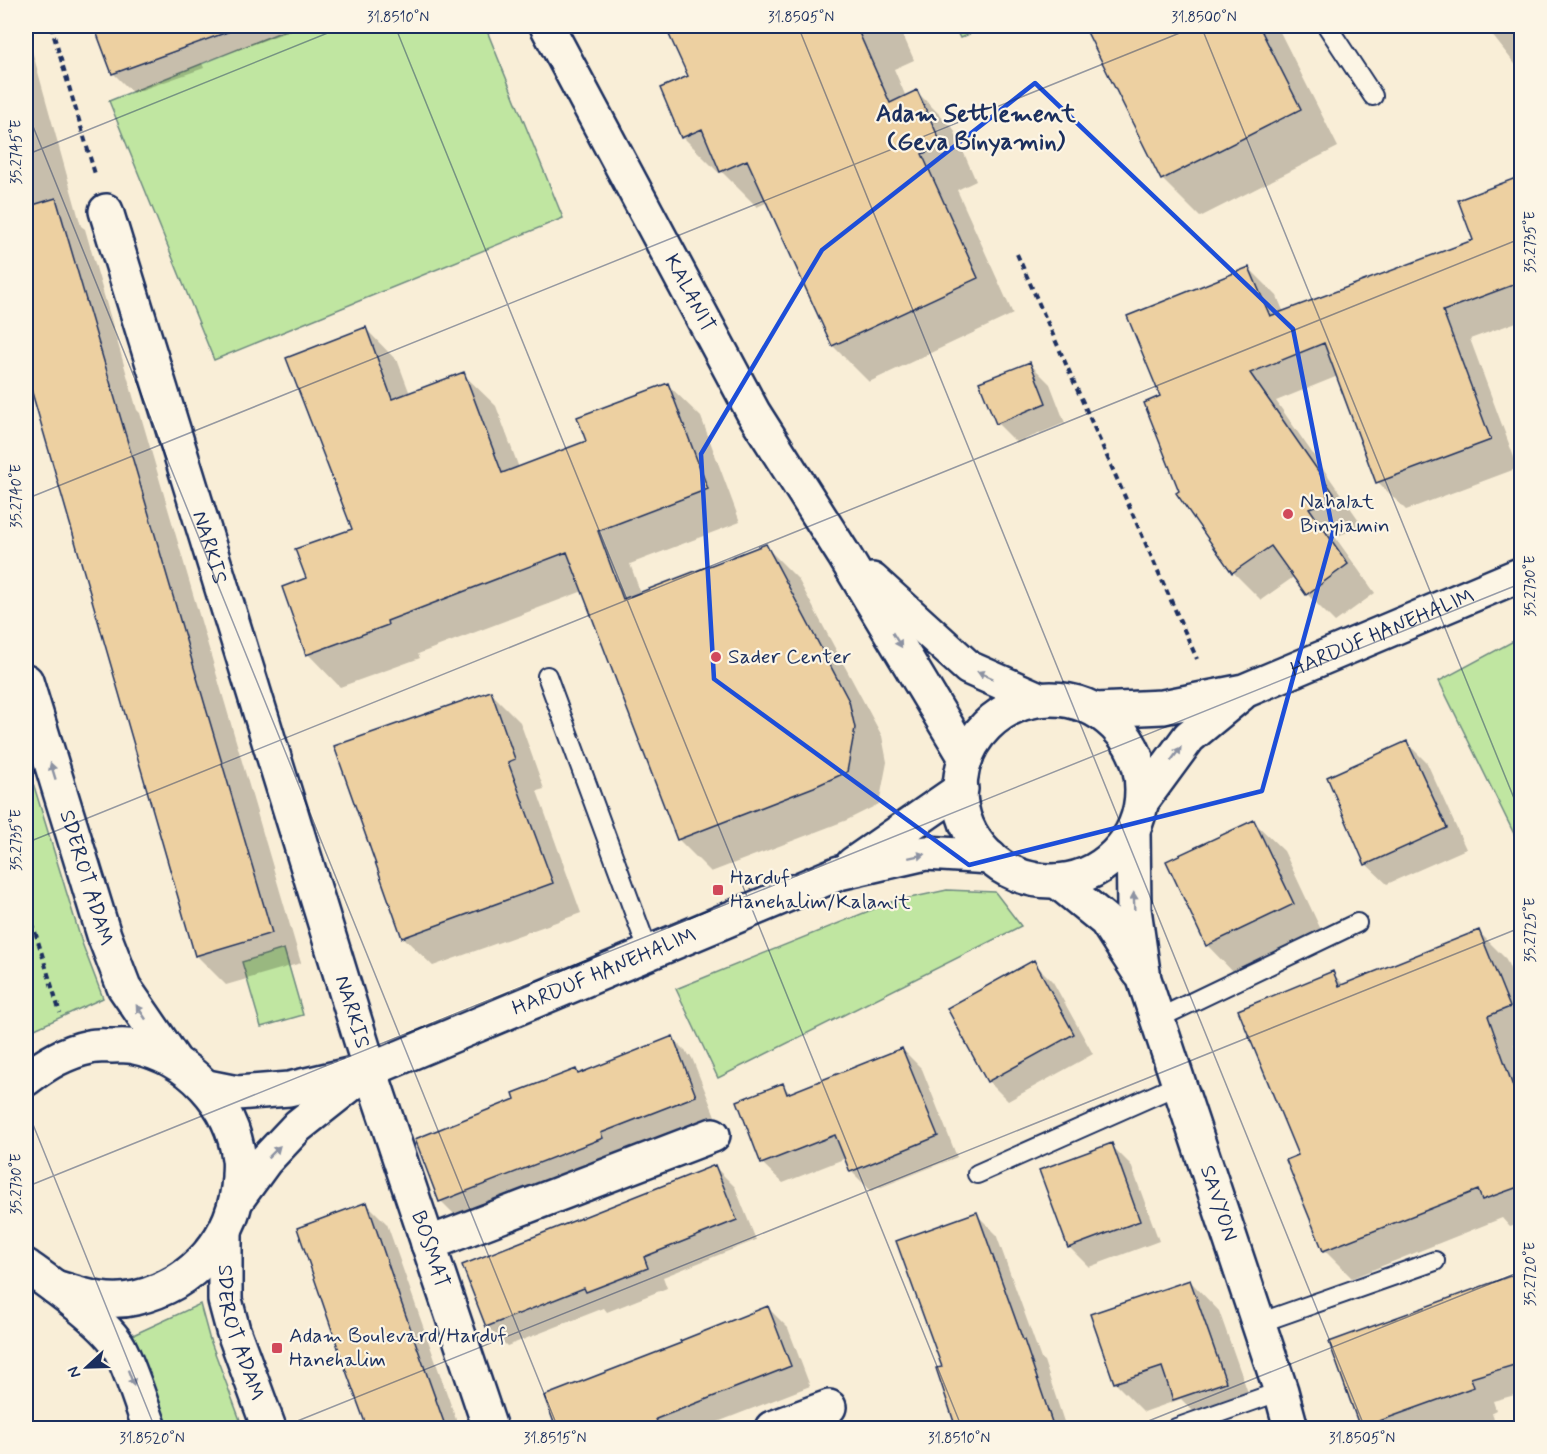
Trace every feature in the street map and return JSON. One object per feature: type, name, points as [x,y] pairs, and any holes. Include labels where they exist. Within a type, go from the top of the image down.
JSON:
[{"type":"street","name":"KALANIT","points":[[548,26],[753,412],[844,555],[963,774]]},
{"type":"street","name":"NARKIS","points":[[106,212],[370,1070]]},
{"type":"street","name":"KALANIT","points":[[844,555],[969,668],[1039,699]]},
{"type":"street","name":"HARDUF HANEHALIM","points":[[1096,710],[1163,708],[1230,694],[1521,574]]},
{"type":"street","name":"SDEROT ADAM","points":[[26,681],[104,935],[124,987],[174,1060],[207,1087],[229,1123],[239,1160],[238,1198],[225,1233],[202,1264],[171,1286],[134,1299],[93,1299],[56,1287]]},
{"type":"street","name":"HARDUF HANEHALIM","points":[[1142,801],[1189,737],[1230,694]]},
{"type":"street","points":[[1039,699],[1069,700],[1096,710],[1118,727],[1133,749],[1142,775],[1142,801],[1133,832],[1114,857],[1087,874],[1057,881],[1032,879],[1010,871],[990,857],[974,838],[963,814],[963,774],[977,736],[994,719],[1015,706],[1039,699]]},
{"type":"street","name":"HARDUF HANEHALIM","points":[[839,873],[963,774]]},
{"type":"street","name":"SAVYON","points":[[1133,832],[1134,909],[1144,980],[1259,1323],[1291,1428]]},
{"type":"street","name":"HARDUF HANEHALIM","points":[[207,1087],[237,1093],[289,1089],[370,1070],[839,873],[926,854],[990,857]]},
{"type":"street","name":"SAVYON","points":[[1057,881],[1106,921],[1144,980]]},
{"type":"street","name":"SDEROT ADAM","points":[[26,1079],[54,1059],[91,1046],[134,1046],[174,1060]]},
{"type":"street","name":"HARDUF HANEHALIM","points":[[238,1198],[265,1161],[298,1126],[370,1070]]},
{"type":"street","name":"BOSMAT","points":[[370,1070],[490,1428]]},
{"type":"street","points":[[428,1244],[712,1135]]},
{"type":"street","name":"SDEROT ADAM","points":[[225,1233],[225,1300],[233,1330],[269,1428]]},
{"type":"street","name":"SDEROT ADAM","points":[[26,1266],[56,1287],[118,1344],[150,1428]]},
{"type":"street","points":[[772,1428],[829,1407]]},
{"type":"lane","points":[[1327,26],[1372,96]]},
{"type":"lane","points":[[547,676],[649,953]]},
{"type":"lane","points":[[1157,1019],[1357,923]]},
{"type":"lane","points":[[977,1174],[1179,1083]]},
{"type":"lane","points":[[1259,1323],[1435,1261]]},
{"type":"lane","points":[[1176,1428],[1281,1391]]},
{"type":"path","points":[[51,26],[106,212]]},
{"type":"path","points":[[1017,254],[1230,694]]},
{"type":"path","points":[[26,902],[72,1053]]},
{"type":"highlighted area","points":[[1035,83],[1293,329],[1333,532],[1262,791],[969,865],[714,679],[701,454],[822,250]]},
{"type":"green space","points":[[296,26],[485,26],[563,218],[214,360],[109,101]]},
{"type":"green space","points":[[954,26],[988,26],[960,38]]},
{"type":"green space","points":[[1521,637],[1521,848],[1439,681]]},
{"type":"green space","points":[[26,760],[82,943],[103,998],[26,1033]]},
{"type":"green space","points":[[947,890],[995,892],[1021,926],[718,1078],[676,989],[891,902]]},
{"type":"green space","points":[[284,949],[303,1015],[261,1027],[242,962]]},
{"type":"green space","points":[[200,1304],[209,1337],[243,1428],[168,1428],[133,1335]]},
{"type":"building","points":[[94,26],[233,26],[233,30],[112,74]]},
{"type":"building","points":[[665,26],[856,26],[890,103],[917,90],[942,145],[922,154],[978,278],[832,346],[747,160],[720,172],[702,129],[681,138],[660,88],[688,76]]},
{"type":"building","points":[[1084,26],[1259,26],[1301,109],[1161,180]]},
{"type":"building","points":[[1521,176],[1521,282],[1443,311],[1491,440],[1376,483],[1324,343],[1250,373],[1337,498],[1309,508],[1348,564],[1306,595],[1271,546],[1232,573],[1176,493],[1179,491],[1144,403],[1160,396],[1127,316],[1249,267],[1270,316],[1473,240],[1458,200]]},
{"type":"building","points":[[56,198],[272,933],[195,956],[31,389],[26,391],[26,207]]},
{"type":"building","points":[[366,327],[392,399],[464,372],[502,473],[586,441],[577,417],[668,383],[708,489],[598,531],[623,599],[766,544],[849,701],[855,728],[847,772],[677,840],[567,552],[387,621],[388,625],[306,655],[282,587],[306,578],[295,549],[352,529],[286,358]]},
{"type":"building","points":[[1030,362],[1046,403],[996,424],[979,382]]},
{"type":"building","points":[[491,691],[515,759],[508,762],[553,883],[402,938],[334,746]]},
{"type":"building","points":[[1407,741],[1447,828],[1365,865],[1327,777]]},
{"type":"building","points":[[1254,820],[1294,904],[1206,946],[1166,861]]},
{"type":"building","points":[[1479,930],[1510,1007],[1488,1016],[1521,1109],[1521,1186],[1482,1200],[1478,1190],[1323,1251],[1286,1160],[1298,1155],[1238,1010],[1333,971],[1339,986]]},
{"type":"building","points":[[1034,960],[1074,1034],[987,1082],[947,1008]]},
{"type":"building","points":[[673,1036],[696,1096],[601,1133],[603,1138],[439,1202],[415,1139],[515,1099],[513,1093],[576,1069],[578,1074]]},
{"type":"building","points":[[902,1048],[938,1136],[850,1172],[835,1135],[761,1164],[737,1101],[783,1083],[787,1094]]},
{"type":"building","points":[[1112,1143],[1140,1221],[1068,1248],[1039,1170]]},
{"type":"building","points":[[715,1165],[737,1220],[644,1257],[648,1268],[586,1292],[584,1288],[486,1327],[462,1265]]},
{"type":"building","points":[[367,1202],[446,1428],[367,1428],[345,1368],[297,1228]]},
{"type":"building","points":[[977,1212],[1054,1428],[956,1428],[936,1368],[942,1367],[896,1241]]},
{"type":"building","points":[[1521,1272],[1521,1363],[1471,1378],[1474,1387],[1360,1428],[1329,1342]]},
{"type":"building","points":[[1190,1280],[1226,1382],[1173,1400],[1162,1367],[1114,1383],[1090,1314]]},
{"type":"building","points":[[768,1306],[791,1366],[656,1419],[659,1428],[556,1428],[544,1396],[681,1343],[680,1341]]},
{"type":"place","name":"Nahalat Binyiamin","points":[[1288,514]]},
{"type":"place","name":"Sader Center","points":[[716,657]]},
{"type":"place","name":"Harduf Hanehalim/Kalanit","points":[[718,890]]},
{"type":"place","name":"Adam Boulevard/Harduf Hanehalim","points":[[277,1348]]},
{"type":"district","name":"Adam Settlement (Geva Binyamin)","points":[[976,128]]}]
